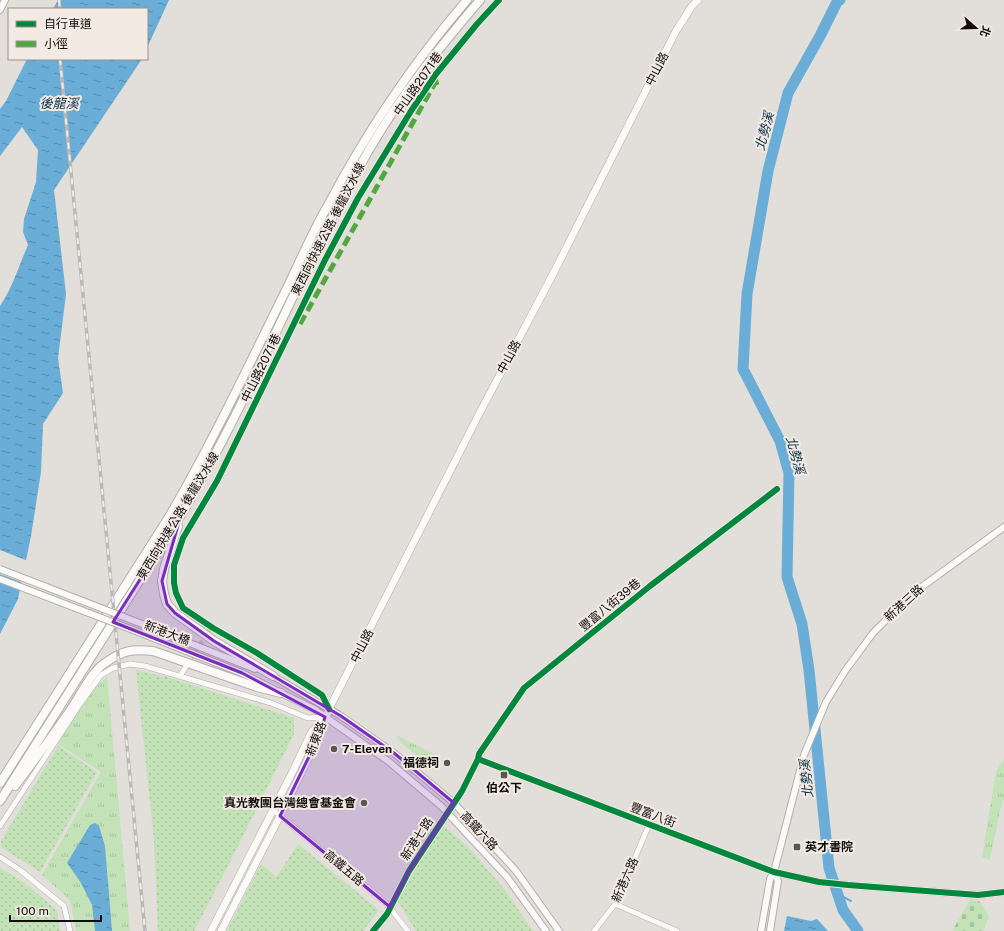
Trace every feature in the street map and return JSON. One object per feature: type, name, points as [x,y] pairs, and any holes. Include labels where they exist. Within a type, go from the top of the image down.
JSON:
[{"type":"highway","name":"東西向快速公路 後龍汶水線","points":[[0,783],[190,481],[223,418],[326,208],[351,163],[395,94],[445,26],[468,0]]},
{"type":"highway","name":"東西向快速公路 後龍汶水線","points":[[0,801],[181,515],[214,458],[292,296],[369,149],[404,95],[452,32],[480,0]]},
{"type":"highway","points":[[181,515],[164,569],[162,581],[167,604],[175,613],[214,641],[273,676]]},
{"type":"highway","points":[[0,806],[69,712],[97,670],[105,663],[125,651],[136,649],[153,651],[257,687],[281,693]]},
{"type":"main road","name":"中山路","points":[[325,717],[676,31],[692,6],[698,0]]},
{"type":"main road","name":"新東路","points":[[211,931],[274,810],[311,733],[325,717]]},
{"type":"main road","name":"新東路","points":[[221,931],[319,736],[325,717]]},
{"type":"street","points":[[0,10],[5,0]]},
{"type":"street","name":"中山路2071巷","points":[[329,709],[322,695],[257,653],[212,629],[182,608],[176,594],[174,583],[174,565],[183,538],[217,481],[325,260],[358,198],[411,111],[436,74],[499,0]]},
{"type":"street","name":"豐富八街39巷","points":[[478,759],[479,754],[524,688],[650,586],[777,489]]},
{"type":"street","name":"新港三路","points":[[774,872],[804,755],[826,702],[856,654],[890,614],[912,594],[1004,527]]},
{"type":"street","name":"新港大橋","points":[[0,569],[273,676],[329,709]]},
{"type":"street","name":"新港大橋","points":[[0,578],[242,673],[314,709],[325,717]]},
{"type":"street","points":[[0,826],[80,704],[101,675],[113,668],[130,664],[146,666],[271,703],[308,718],[325,717]]},
{"type":"street","points":[[180,676],[187,665]]},
{"type":"street","name":"高鐵六路","points":[[329,709],[394,753],[454,803],[516,871],[559,931]]},
{"type":"street","name":"高鐵六路","points":[[325,717],[388,761],[441,806],[507,877],[546,931]]},
{"type":"street","name":"新港七路","points":[[373,931],[387,914],[409,871],[454,803],[478,759]]},
{"type":"street","name":"豐富八街","points":[[478,759],[774,872],[823,882],[848,885],[978,894],[1004,892]]},
{"type":"street","name":"高鐵五路","points":[[274,810],[390,908],[408,931]]},
{"type":"street","name":"新港六路","points":[[594,931],[616,904],[649,825]]},
{"type":"street","points":[[0,857],[20,870],[64,906],[70,931]]},
{"type":"street","points":[[761,931],[770,880],[774,872]]},
{"type":"street","points":[[770,931],[778,881],[774,872]]},
{"type":"street","points":[[616,904],[677,931]]},
{"type":"highlighted area","points":[[181,515],[162,581],[167,604],[175,613],[214,641],[341,716],[394,753],[454,803],[409,871],[390,907],[280,816],[319,736],[325,717],[242,673],[113,622]]},
{"type":"green space","points":[[136,670],[171,678],[294,718],[294,734],[194,931],[158,931],[154,840]]},
{"type":"green space","points":[[107,676],[130,931],[76,931],[70,900],[42,875],[101,772],[58,744],[89,695]]},
{"type":"green space","points":[[398,736],[436,755],[435,771],[397,739]]},
{"type":"green space","points":[[58,746],[97,772],[40,872],[2,848],[1,841]]},
{"type":"green space","points":[[1004,758],[1004,799],[1001,806],[990,860],[982,857],[996,772]]},
{"type":"green space","points":[[444,826],[469,848],[504,889],[533,931],[416,931],[397,900],[433,839]]},
{"type":"green space","points":[[298,844],[379,910],[363,931],[227,931],[261,864],[276,877]]},
{"type":"green space","points":[[0,868],[22,881],[57,910],[60,931],[0,931]]},
{"type":"green space","points":[[970,900],[979,901],[989,916],[983,931],[952,931]]},
{"type":"water","points":[[58,0],[169,0],[148,46],[148,8],[54,8]]},
{"type":"water","name":"後龍溪","points":[[26,60],[141,60],[54,190],[66,294],[58,358],[63,393],[43,424],[41,472],[31,536],[18,599],[0,634],[0,306],[12,284],[28,245],[23,232],[24,219],[36,182],[38,150],[22,127],[0,156],[0,109],[6,101]]},
{"type":"water","points":[[95,823],[99,826],[105,846],[112,931],[95,931],[92,905],[81,883],[67,863],[90,825]]},
{"type":"water","points":[[787,916],[811,921],[817,919],[828,931],[784,931]]},
{"type":"pier","points":[[0,550],[28,561],[24,583],[0,574]]},
{"type":"waterway","name":"北勢溪","points":[[840,0],[837,2],[788,93],[768,171],[747,294],[743,369],[780,441],[789,473],[787,577],[802,624],[809,670],[829,868],[843,910],[858,931]]},
{"type":"waterway","points":[[838,894],[851,901]]},
{"type":"tunnel","points":[[187,664],[210,630]]},
{"type":"railway","points":[[59,0],[60,8]]},
{"type":"railway","points":[[60,60],[145,931]]},
{"type":"marked path","points":[[300,324],[435,83],[442,81]]},
{"type":"cycle path","points":[[329,709],[322,695],[183,608],[176,593],[174,583],[174,565],[183,538],[217,481],[325,260],[358,198],[411,111],[436,74],[499,0]]},
{"type":"cycle path","points":[[373,931],[387,914],[409,871],[462,791],[479,754],[524,688],[650,586],[777,489]]},
{"type":"cycle path","points":[[478,759],[774,872],[819,882],[848,885],[978,895],[1004,892]]},
{"type":"place","name":"7-Eleven","points":[[334,749]]},
{"type":"place","name":"福德祠","points":[[447,763]]},
{"type":"place","name":"伯公下","points":[[504,775]]},
{"type":"place","name":"真光教團台灣總會基金會","points":[[364,803]]},
{"type":"place","name":"英才書院","points":[[797,847]]}]
